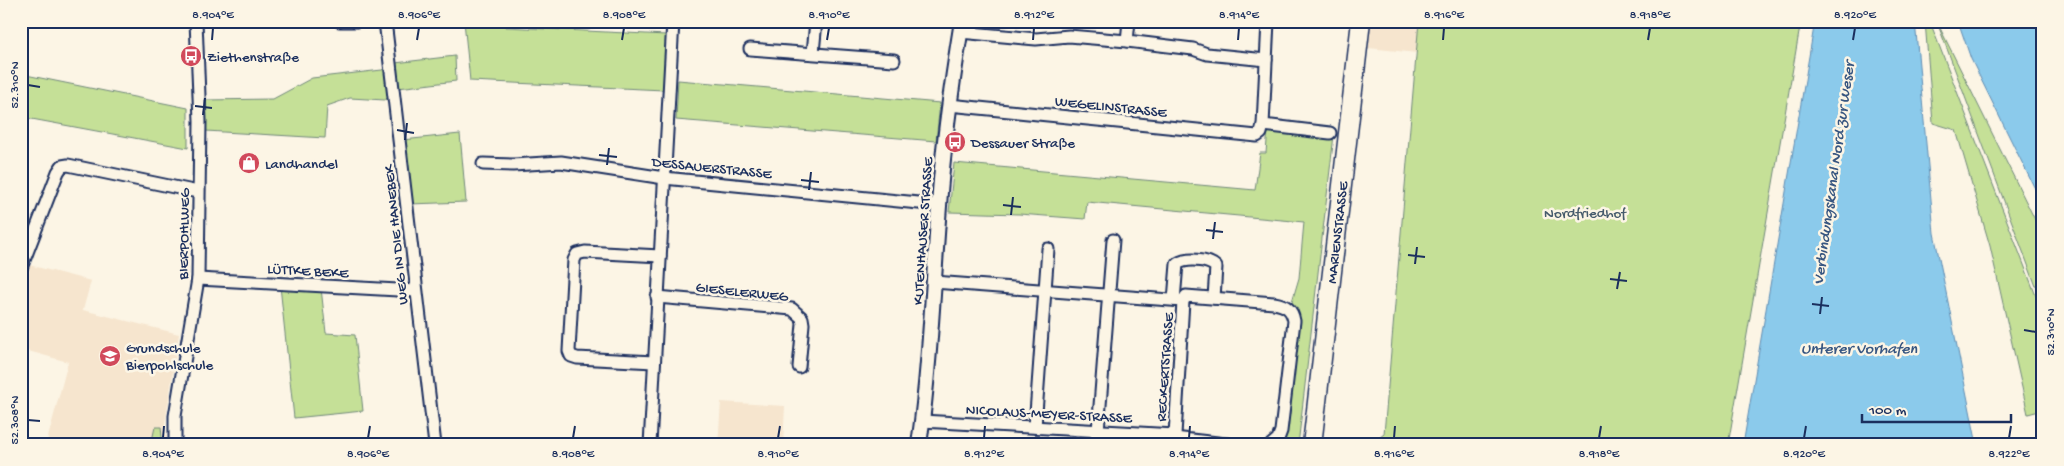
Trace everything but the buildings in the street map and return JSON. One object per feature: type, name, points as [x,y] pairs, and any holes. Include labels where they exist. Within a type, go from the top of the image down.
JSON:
[{"type":"main road","name":"MARIENSTRASSE","points":[[1312,445],[1361,21]]},
{"type":"street","name":"BIERPOHLWEG","points":[[175,445],[175,416],[198,279],[200,121],[196,21]]},
{"type":"street","points":[[339,21],[357,21]]},
{"type":"street","name":"WEG IN DIE HANEBEK","points":[[385,21],[435,445]]},
{"type":"street","points":[[650,445],[673,21]]},
{"type":"street","points":[[813,53],[816,21]]},
{"type":"street","points":[[1127,41],[1129,21]]},
{"type":"street","points":[[1268,21],[1263,125],[1330,133]]},
{"type":"street","points":[[961,27],[1036,39],[1069,36],[1127,41],[1193,49],[1207,54],[1266,60]]},
{"type":"street","name":"KUTENHAUSER STRASSE","points":[[919,445],[949,105],[961,27]]},
{"type":"street","points":[[750,49],[894,60]]},
{"type":"street","name":"WEGELINSTRASSE","points":[[949,105],[1257,136],[1261,133],[1263,125]]},
{"type":"street","name":"DESSAUERSTRASSE","points":[[483,164],[513,166],[561,162],[664,178],[939,205]]},
{"type":"street","points":[[21,268],[62,166],[68,165],[198,192]]},
{"type":"street","points":[[1098,431],[1113,240]]},
{"type":"street","points":[[1035,427],[1048,249]]},
{"type":"street","points":[[654,362],[577,358],[572,356],[569,351],[572,287],[574,260],[577,254],[584,252],[660,256]]},
{"type":"street","name":"RECKERTSTRASSE","points":[[1174,435],[1178,301],[1175,270],[1177,264],[1186,260],[1208,262],[1216,267],[1214,298]]},
{"type":"street","name":"LÜTTKE BEKE","points":[[198,279],[416,291]]},
{"type":"street","points":[[934,282],[1178,301],[1186,296],[1283,305],[1293,314],[1294,321],[1282,431],[1278,439],[1271,445]]},
{"type":"street","name":"GIESELERWEG","points":[[658,297],[792,309],[802,318],[803,324],[800,367]]},
{"type":"street","name":"NICOLAUS-MEYER-STRASSE","points":[[922,421],[1174,435],[1174,438],[1235,445]]},
{"type":"shaded area","points":[[1371,21],[1419,21],[1417,53],[1368,48]]},
{"type":"shaded area","name":"Grundschule Bierpohlschule","points":[[29,265],[91,281],[83,310],[179,334],[165,424],[167,445],[46,445],[68,362],[21,349],[21,282]]},
{"type":"shaded area","points":[[721,402],[785,406],[783,445],[718,445]]},
{"type":"green space","points":[[464,21],[505,21],[506,27],[666,35],[664,90],[470,81]]},
{"type":"green space","name":"Nordfriedhof","points":[[1419,21],[1801,21],[1728,445],[1370,445],[1384,434]]},
{"type":"green space","points":[[1925,21],[1935,21],[1932,27],[2043,314],[2043,410],[2028,414],[1990,246],[1956,130],[1933,123]]},
{"type":"green space","points":[[1937,22],[2043,236],[2043,305]]},
{"type":"green space","points":[[455,56],[456,81],[398,88],[385,100],[350,98],[327,106],[325,138],[206,131],[205,100],[273,99],[312,78],[382,70],[395,63]]},
{"type":"green space","points":[[21,74],[188,108],[188,148],[21,117]]},
{"type":"green space","points":[[678,80],[940,103],[936,141],[676,120]]},
{"type":"green space","points":[[1268,128],[1334,135],[1298,445],[1277,445],[1291,305],[1299,278],[1304,222],[1087,202],[1085,219],[1019,214],[949,212],[954,163],[1255,190],[1260,153],[1266,153]]},
{"type":"green space","points":[[460,134],[466,202],[410,204],[403,140]]},
{"type":"green space","points":[[280,286],[321,288],[326,333],[355,335],[363,411],[294,418]]},
{"type":"green space","points":[[155,427],[161,427],[163,445],[151,445]]},
{"type":"water","name":"Unterer Vorhafen","points":[[1815,21],[1915,21],[1934,233],[1977,445],[1743,445]]},
{"type":"water","points":[[1958,21],[2043,21],[2043,205],[1971,59]]},
{"type":"place","name":"Ziethenstraße","points":[[191,56]]},
{"type":"place","name":"Dessauer Straße","points":[[955,142]]},
{"type":"place","name":"Landhandel","points":[[249,163]]},
{"type":"place","name":"Grundschule Bierpohlschule","points":[[110,356]]},
{"type":"water label","name":"Verbindungskanal Nord zur Weser","points":[[1832,173]]}]
